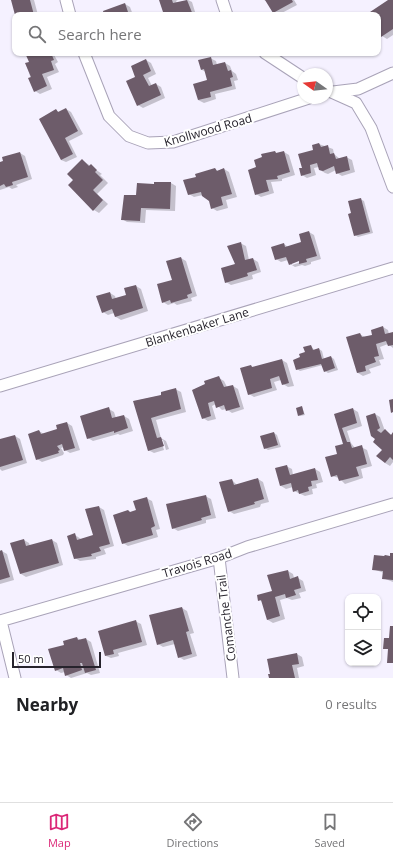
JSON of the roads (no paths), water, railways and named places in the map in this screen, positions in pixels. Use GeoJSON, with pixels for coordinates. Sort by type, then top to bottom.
{"type":"FeatureCollection","features":[{"type":"Feature","properties":{"kind":"street"},"geometry":{"type":"LineString","coordinates":[[66,0],[69,12]]}},
{"type":"Feature","properties":{"kind":"street"},"geometry":{"type":"LineString","coordinates":[[222,0],[226,12]]}},
{"type":"Feature","properties":{"kind":"street","name":"Knollwood Road"},"geometry":{"type":"LineString","coordinates":[[85,56],[109,116],[128,136],[148,143],[164,144],[186,138],[297,102]]}},
{"type":"Feature","properties":{"kind":"street"},"geometry":{"type":"LineString","coordinates":[[270,56],[297,74]]}},
{"type":"Feature","properties":{"kind":"street"},"geometry":{"type":"LineString","coordinates":[[333,92],[358,89],[393,73]]}},
{"type":"Feature","properties":{"kind":"street"},"geometry":{"type":"LineString","coordinates":[[333,94],[356,103],[371,128],[393,187]]}},
{"type":"Feature","properties":{"kind":"street","name":"Blankenbaker Lane"},"geometry":{"type":"LineString","coordinates":[[0,386],[393,268]]}},
{"type":"Feature","properties":{"kind":"street","name":"Travois Road"},"geometry":{"type":"LineString","coordinates":[[1,621],[219,558],[247,547],[393,504]]}},
{"type":"Feature","properties":{"kind":"street","name":"Comanche Trail"},"geometry":{"type":"LineString","coordinates":[[219,558],[233,678]]}},
{"type":"Feature","properties":{"kind":"street"},"geometry":{"type":"LineString","coordinates":[[1,621],[15,678]]}}]}
